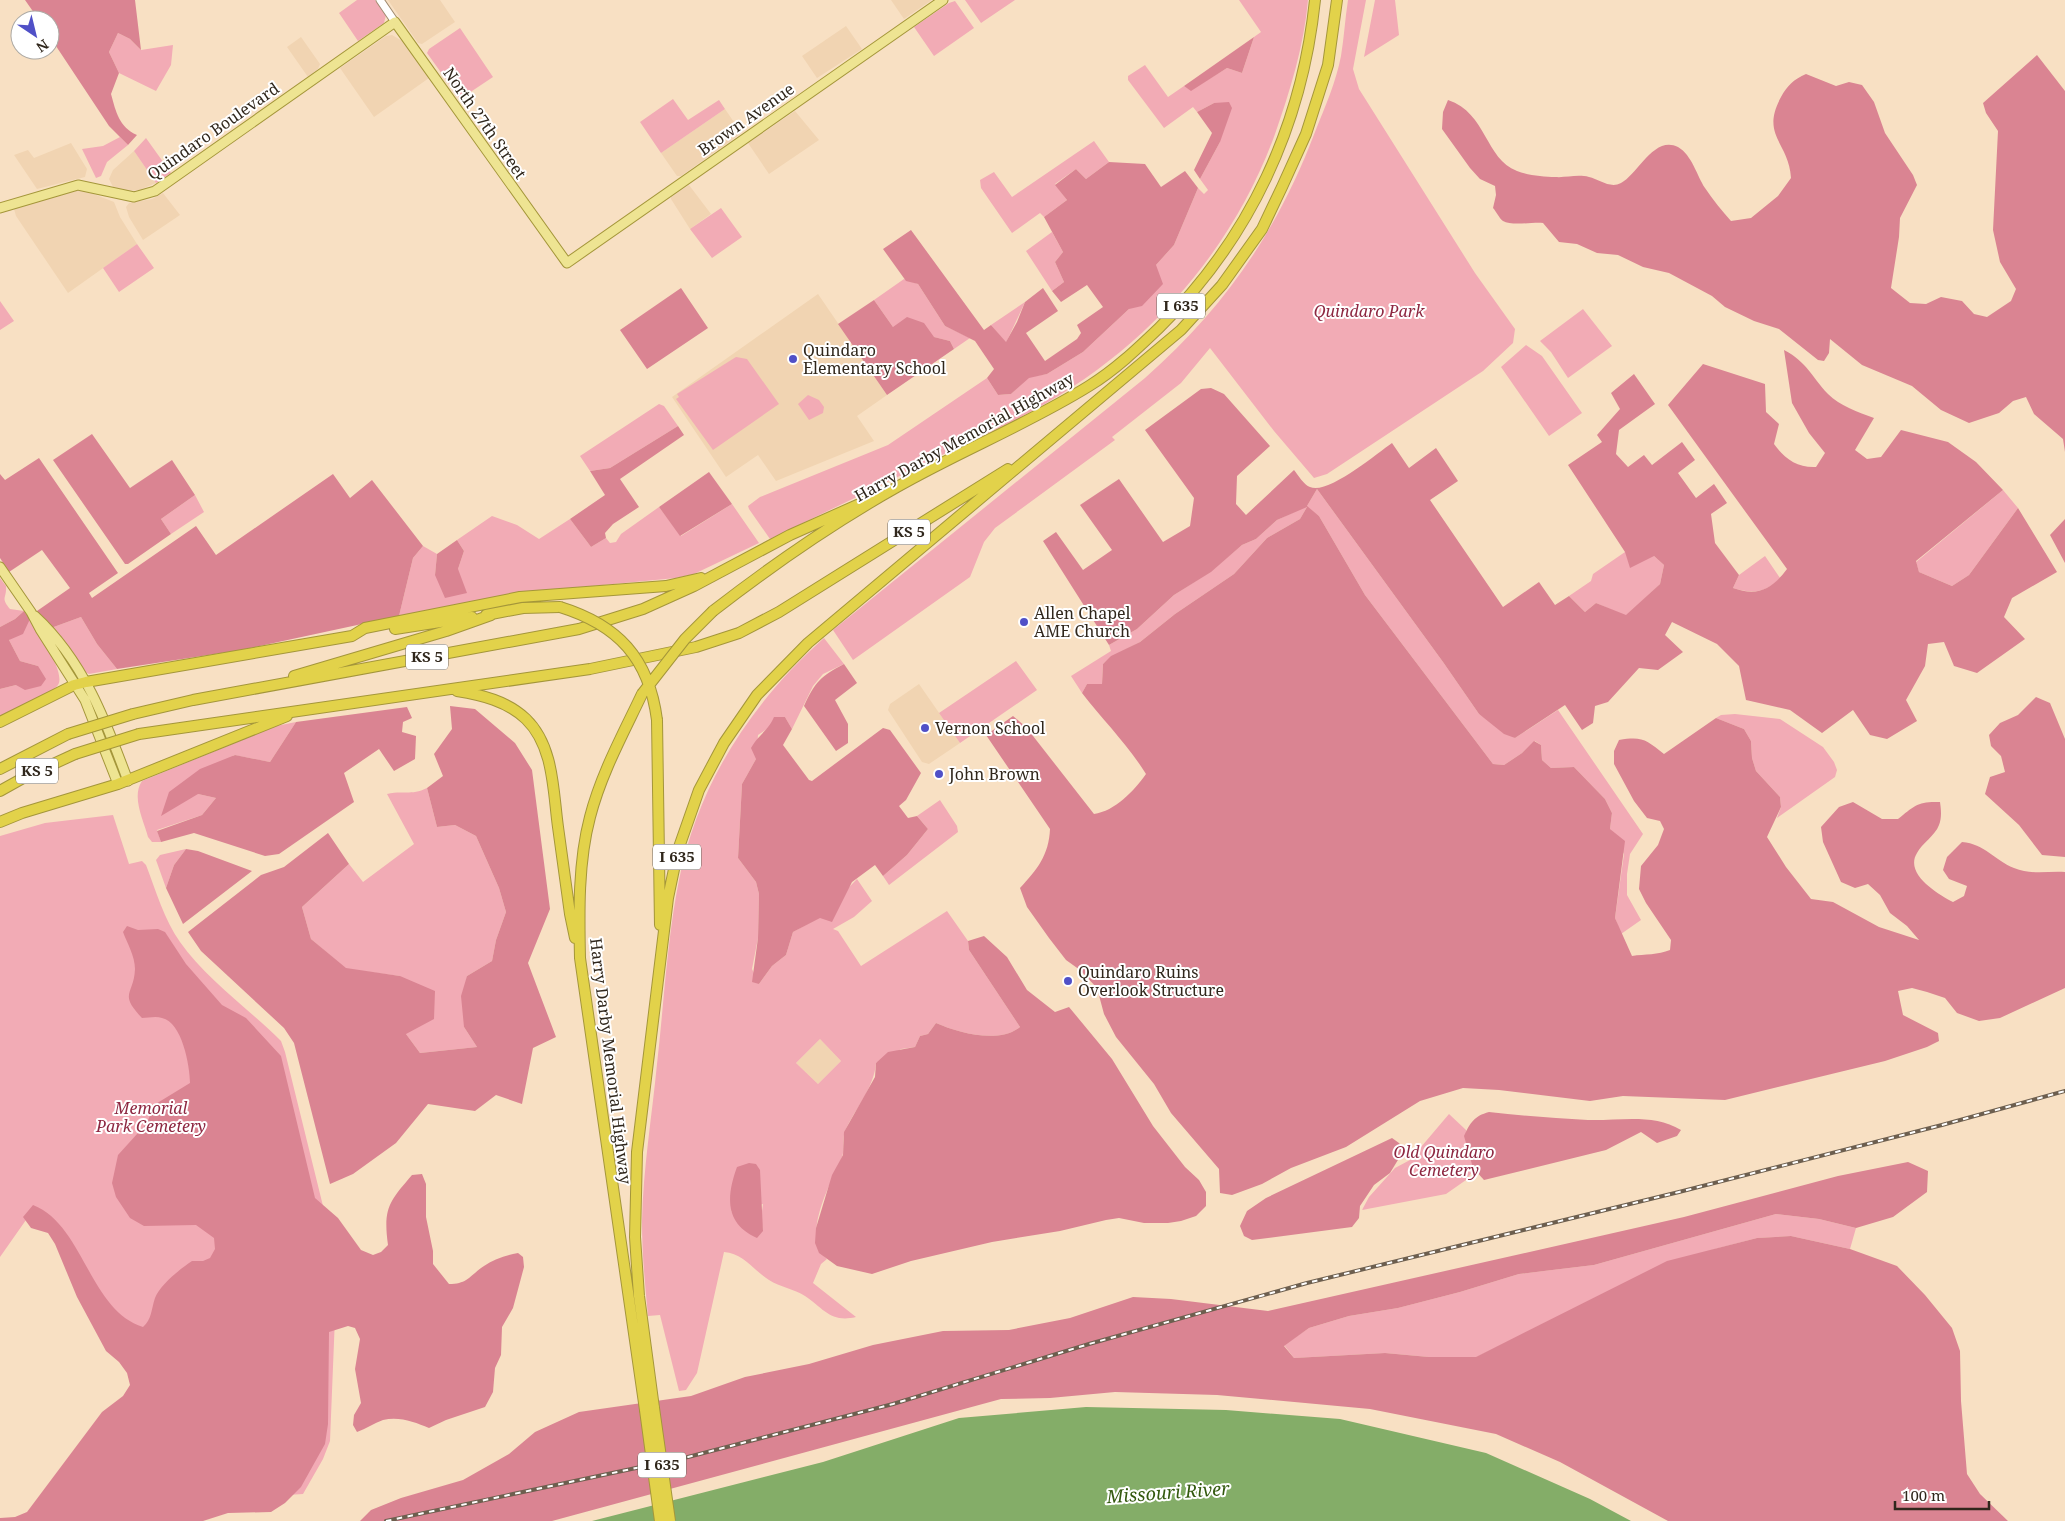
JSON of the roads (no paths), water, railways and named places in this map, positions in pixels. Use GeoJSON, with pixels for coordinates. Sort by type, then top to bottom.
{"type":"FeatureCollection","features":[{"type":"Feature","properties":{"kind":"highway","name":"Harry Darby Memorial Highway"},"geometry":{"type":"LineString","coordinates":[[670,1521],[649,1409],[580,958],[579,914],[590,818],[614,752],[642,694],[685,639],[713,611],[757,577],[897,487],[1045,412],[1092,384],[1135,352],[1188,299],[1236,234],[1272,168],[1296,104],[1310,45],[1315,0]]}},
{"type":"Feature","properties":{"kind":"highway","name":"Harry Darby Memorial Highway"},"geometry":{"type":"LineString","coordinates":[[660,1521],[635,1237],[637,1152],[668,898],[678,850],[699,790],[724,743],[757,695],[808,644],[1181,330],[1222,285],[1262,229],[1306,134],[1328,64],[1337,0]]}},
{"type":"Feature","properties":{"kind":"highway","name":"KS 5"},"geometry":{"type":"LineString","coordinates":[[0,791],[25,776],[75,754],[139,734],[590,669],[696,647],[739,632],[779,612],[1038,451]]}},
{"type":"Feature","properties":{"kind":"highway","name":"KS 5"},"geometry":{"type":"LineString","coordinates":[[0,769],[68,734],[133,714],[242,691],[579,629],[643,609],[714,575],[790,535],[897,487]]}},
{"type":"Feature","properties":{"kind":"highway"},"geometry":{"type":"LineString","coordinates":[[352,636],[365,628],[520,597],[666,586],[714,575]]}},
{"type":"Feature","properties":{"kind":"highway"},"geometry":{"type":"LineString","coordinates":[[0,722],[74,685],[86,682],[352,636],[491,615],[523,608],[560,607],[592,618],[625,643],[644,670],[654,695],[657,720],[661,959]]}},
{"type":"Feature","properties":{"kind":"highway"},"geometry":{"type":"LineString","coordinates":[[242,691],[446,631],[491,615]]}},
{"type":"Feature","properties":{"kind":"highway"},"geometry":{"type":"LineString","coordinates":[[448,689],[489,697],[510,707],[526,720],[541,740],[550,765],[570,914],[580,958]]}},
{"type":"Feature","properties":{"kind":"highway"},"geometry":{"type":"LineString","coordinates":[[0,822],[22,813],[123,783],[303,710]]}},
{"type":"Feature","properties":{"kind":"main road","name":"Brown Avenue"},"geometry":{"type":"LineString","coordinates":[[567,263],[943,0]]}},
{"type":"Feature","properties":{"kind":"main road","name":"Quindaro Boulevard"},"geometry":{"type":"LineString","coordinates":[[0,208],[78,185],[134,197],[155,191],[395,22]]}},
{"type":"Feature","properties":{"kind":"main road","name":"North 27th Street"},"geometry":{"type":"LineString","coordinates":[[395,22],[567,263]]}},
{"type":"Feature","properties":{"kind":"main road"},"geometry":{"type":"LineString","coordinates":[[0,567],[31,612],[40,630],[92,713],[123,783]]}},
{"type":"Feature","properties":{"kind":"main road"},"geometry":{"type":"LineString","coordinates":[[31,612],[47,626],[99,704],[123,783]]}},
{"type":"Feature","properties":{"kind":"street","name":"North 27th Street"},"geometry":{"type":"LineString","coordinates":[[380,0],[395,22]]}},
{"type":"Feature","properties":{"kind":"water","name":"Missouri River"},"geometry":{"type":"Polygon","coordinates":[[[1086,1407],[1226,1410],[1340,1419],[1486,1453],[1590,1499],[1631,1521],[592,1521],[823,1462],[959,1418],[1086,1407]]]}},
{"type":"Feature","properties":{"kind":"railway"},"geometry":{"type":"LineString","coordinates":[[386,1521],[688,1457],[893,1404],[1089,1344],[1307,1283],[1679,1192],[1942,1125],[2065,1091]]}},
{"type":"Feature","properties":{"kind":"place","name":"Quindaro Elementary School"},"geometry":{"type":"Point","coordinates":[793,359]}},
{"type":"Feature","properties":{"kind":"place","name":"Allen Chapel AME Church"},"geometry":{"type":"Point","coordinates":[1024,622]}},
{"type":"Feature","properties":{"kind":"place","name":"Vernon School"},"geometry":{"type":"Point","coordinates":[925,728]}},
{"type":"Feature","properties":{"kind":"place","name":"John Brown"},"geometry":{"type":"Point","coordinates":[939,774]}},
{"type":"Feature","properties":{"kind":"place","name":"Quindaro Ruins Overlook Structure"},"geometry":{"type":"Point","coordinates":[1068,981]}},
{"type":"Feature","properties":{"kind":"park label","name":"Quindaro Park"},"geometry":{"type":"Point","coordinates":[1369,311]}},
{"type":"Feature","properties":{"kind":"park label","name":"Memorial Park Cemetery"},"geometry":{"type":"Point","coordinates":[151,1117]}},
{"type":"Feature","properties":{"kind":"park label","name":"Old Quindaro Cemetery"},"geometry":{"type":"Point","coordinates":[1444,1161]}}]}
